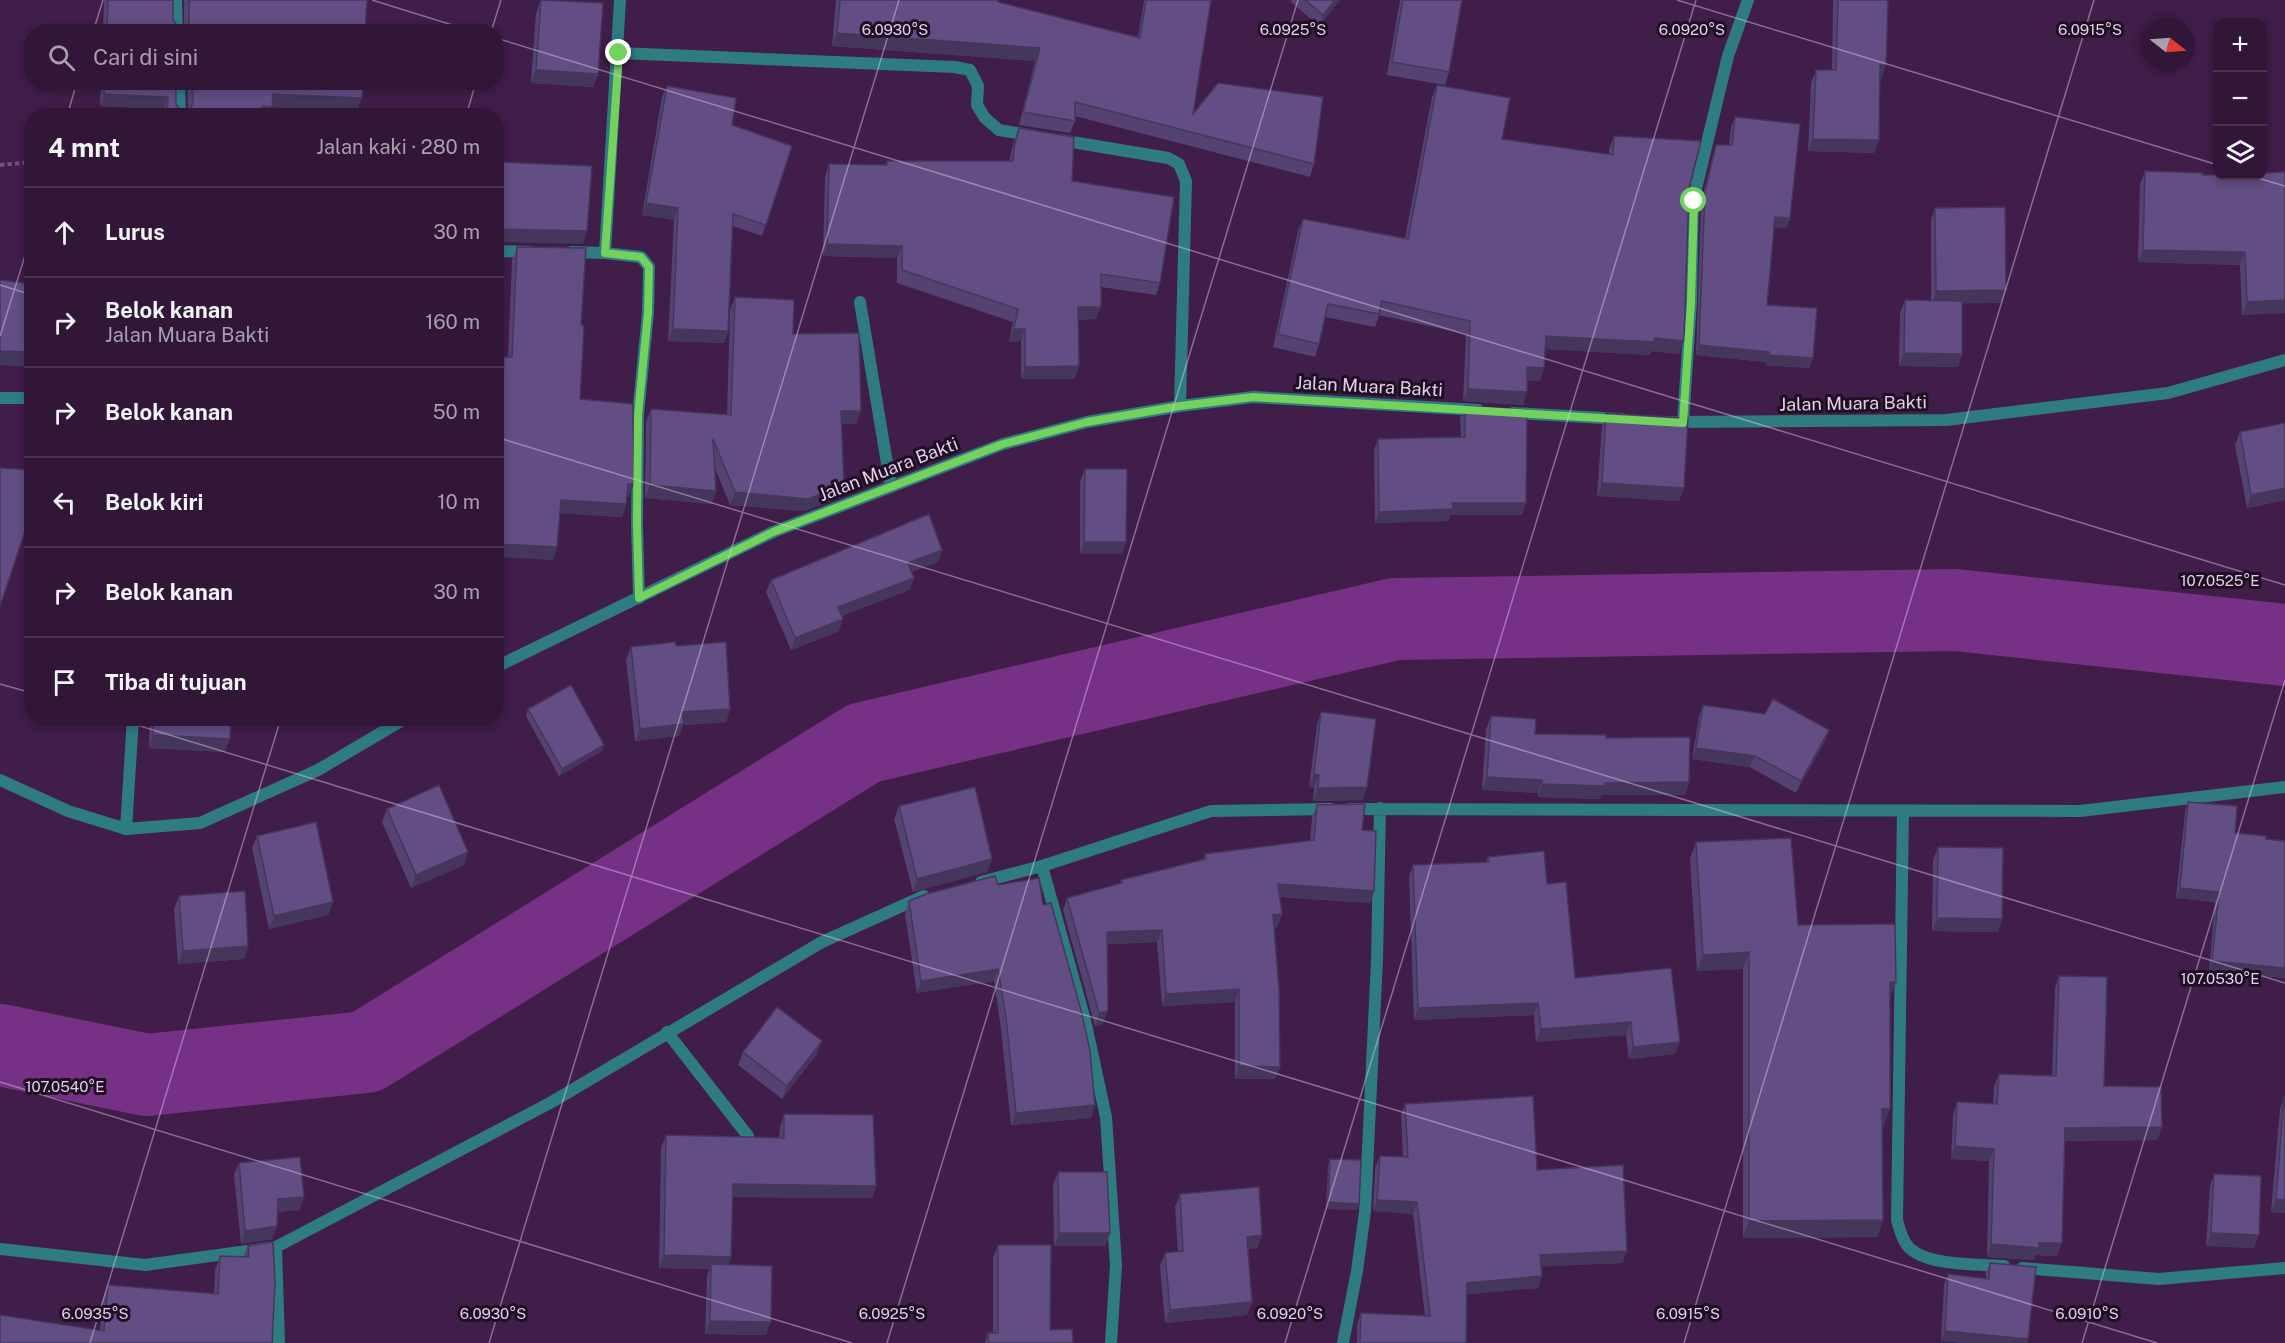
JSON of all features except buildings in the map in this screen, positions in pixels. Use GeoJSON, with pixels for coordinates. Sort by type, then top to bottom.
{"type":"FeatureCollection","features":[{"type":"Feature","properties":{"kind":"street"},"geometry":{"type":"LineString","coordinates":[[176,0],[177,24]]}},
{"type":"Feature","properties":{"kind":"street"},"geometry":{"type":"LineString","coordinates":[[605,253],[619,53],[620,0]]}},
{"type":"Feature","properties":{"kind":"street"},"geometry":{"type":"LineString","coordinates":[[1683,423],[1691,302],[1694,201],[1728,56],[1748,0]]}},
{"type":"Feature","properties":{"kind":"street"},"geometry":{"type":"LineString","coordinates":[[619,53],[956,67],[970,70],[978,86],[977,105],[985,118],[999,130],[1168,158],[1179,164],[1186,181],[1180,406]]}},
{"type":"Feature","properties":{"kind":"street"},"geometry":{"type":"LineString","coordinates":[[179,90],[180,108]]}},
{"type":"Feature","properties":{"kind":"street"},"geometry":{"type":"LineString","coordinates":[[504,251],[540,252]]}},
{"type":"Feature","properties":{"kind":"street"},"geometry":{"type":"LineString","coordinates":[[562,252],[641,257],[649,267],[648,313],[638,415],[639,598]]}},
{"type":"Feature","properties":{"kind":"street"},"geometry":{"type":"LineString","coordinates":[[860,302],[891,487]]}},
{"type":"Feature","properties":{"kind":"street","name":"Jalan Muara Bakti"},"geometry":{"type":"LineString","coordinates":[[1659,422],[1946,420],[2168,393],[2285,360]]}},
{"type":"Feature","properties":{"kind":"street","name":"Jalan Muara Bakti"},"geometry":{"type":"LineString","coordinates":[[504,663],[773,532],[1003,444],[1087,422],[1180,406],[1253,397],[1635,420]]}},
{"type":"Feature","properties":{"kind":"street"},"geometry":{"type":"LineString","coordinates":[[0,398],[24,398]]}},
{"type":"Feature","properties":{"kind":"street"},"geometry":{"type":"LineString","coordinates":[[126,829],[132,726]]}},
{"type":"Feature","properties":{"kind":"street"},"geometry":{"type":"LineString","coordinates":[[0,780],[68,811],[126,829],[200,823],[318,770],[389,726]]}},
{"type":"Feature","properties":{"kind":"street"},"geometry":{"type":"LineString","coordinates":[[964,886],[1042,867],[1211,811],[1380,808],[2080,811],[2285,787]]}},
{"type":"Feature","properties":{"kind":"street"},"geometry":{"type":"LineString","coordinates":[[1343,1343],[1365,1212],[1377,960],[1380,808]]}},
{"type":"Feature","properties":{"kind":"street"},"geometry":{"type":"LineString","coordinates":[[1903,811],[1897,1220],[1905,1244],[1919,1256],[1940,1261],[2159,1279],[2285,1268]]}},
{"type":"Feature","properties":{"kind":"street"},"geometry":{"type":"LineString","coordinates":[[1042,867],[1085,1020],[1106,1117],[1116,1265],[1111,1343]]}},
{"type":"Feature","properties":{"kind":"street"},"geometry":{"type":"LineString","coordinates":[[0,1250],[145,1264],[276,1246],[550,1103],[822,942],[919,898],[941,892]]}},
{"type":"Feature","properties":{"kind":"street"},"geometry":{"type":"LineString","coordinates":[[668,1032],[748,1136]]}},
{"type":"Feature","properties":{"kind":"street"},"geometry":{"type":"LineString","coordinates":[[276,1246],[279,1343]]}},
{"type":"Feature","properties":{"kind":"path"},"geometry":{"type":"LineString","coordinates":[[0,165],[24,163]]}},
{"type":"Feature","properties":{"kind":"waterway"},"geometry":{"type":"LineString","coordinates":[[0,1045],[147,1075],[366,1052],[864,743],[1395,619],[1955,610],[2285,645]]}},
{"type":"Feature","properties":{"kind":"route"},"geometry":{"type":"LineString","coordinates":[[619,53],[605,253],[641,257],[649,267],[648,313],[638,415],[639,598],[773,532],[1003,444],[1087,422],[1180,406],[1253,397],[1683,423],[1691,302],[1694,201]]}}]}
